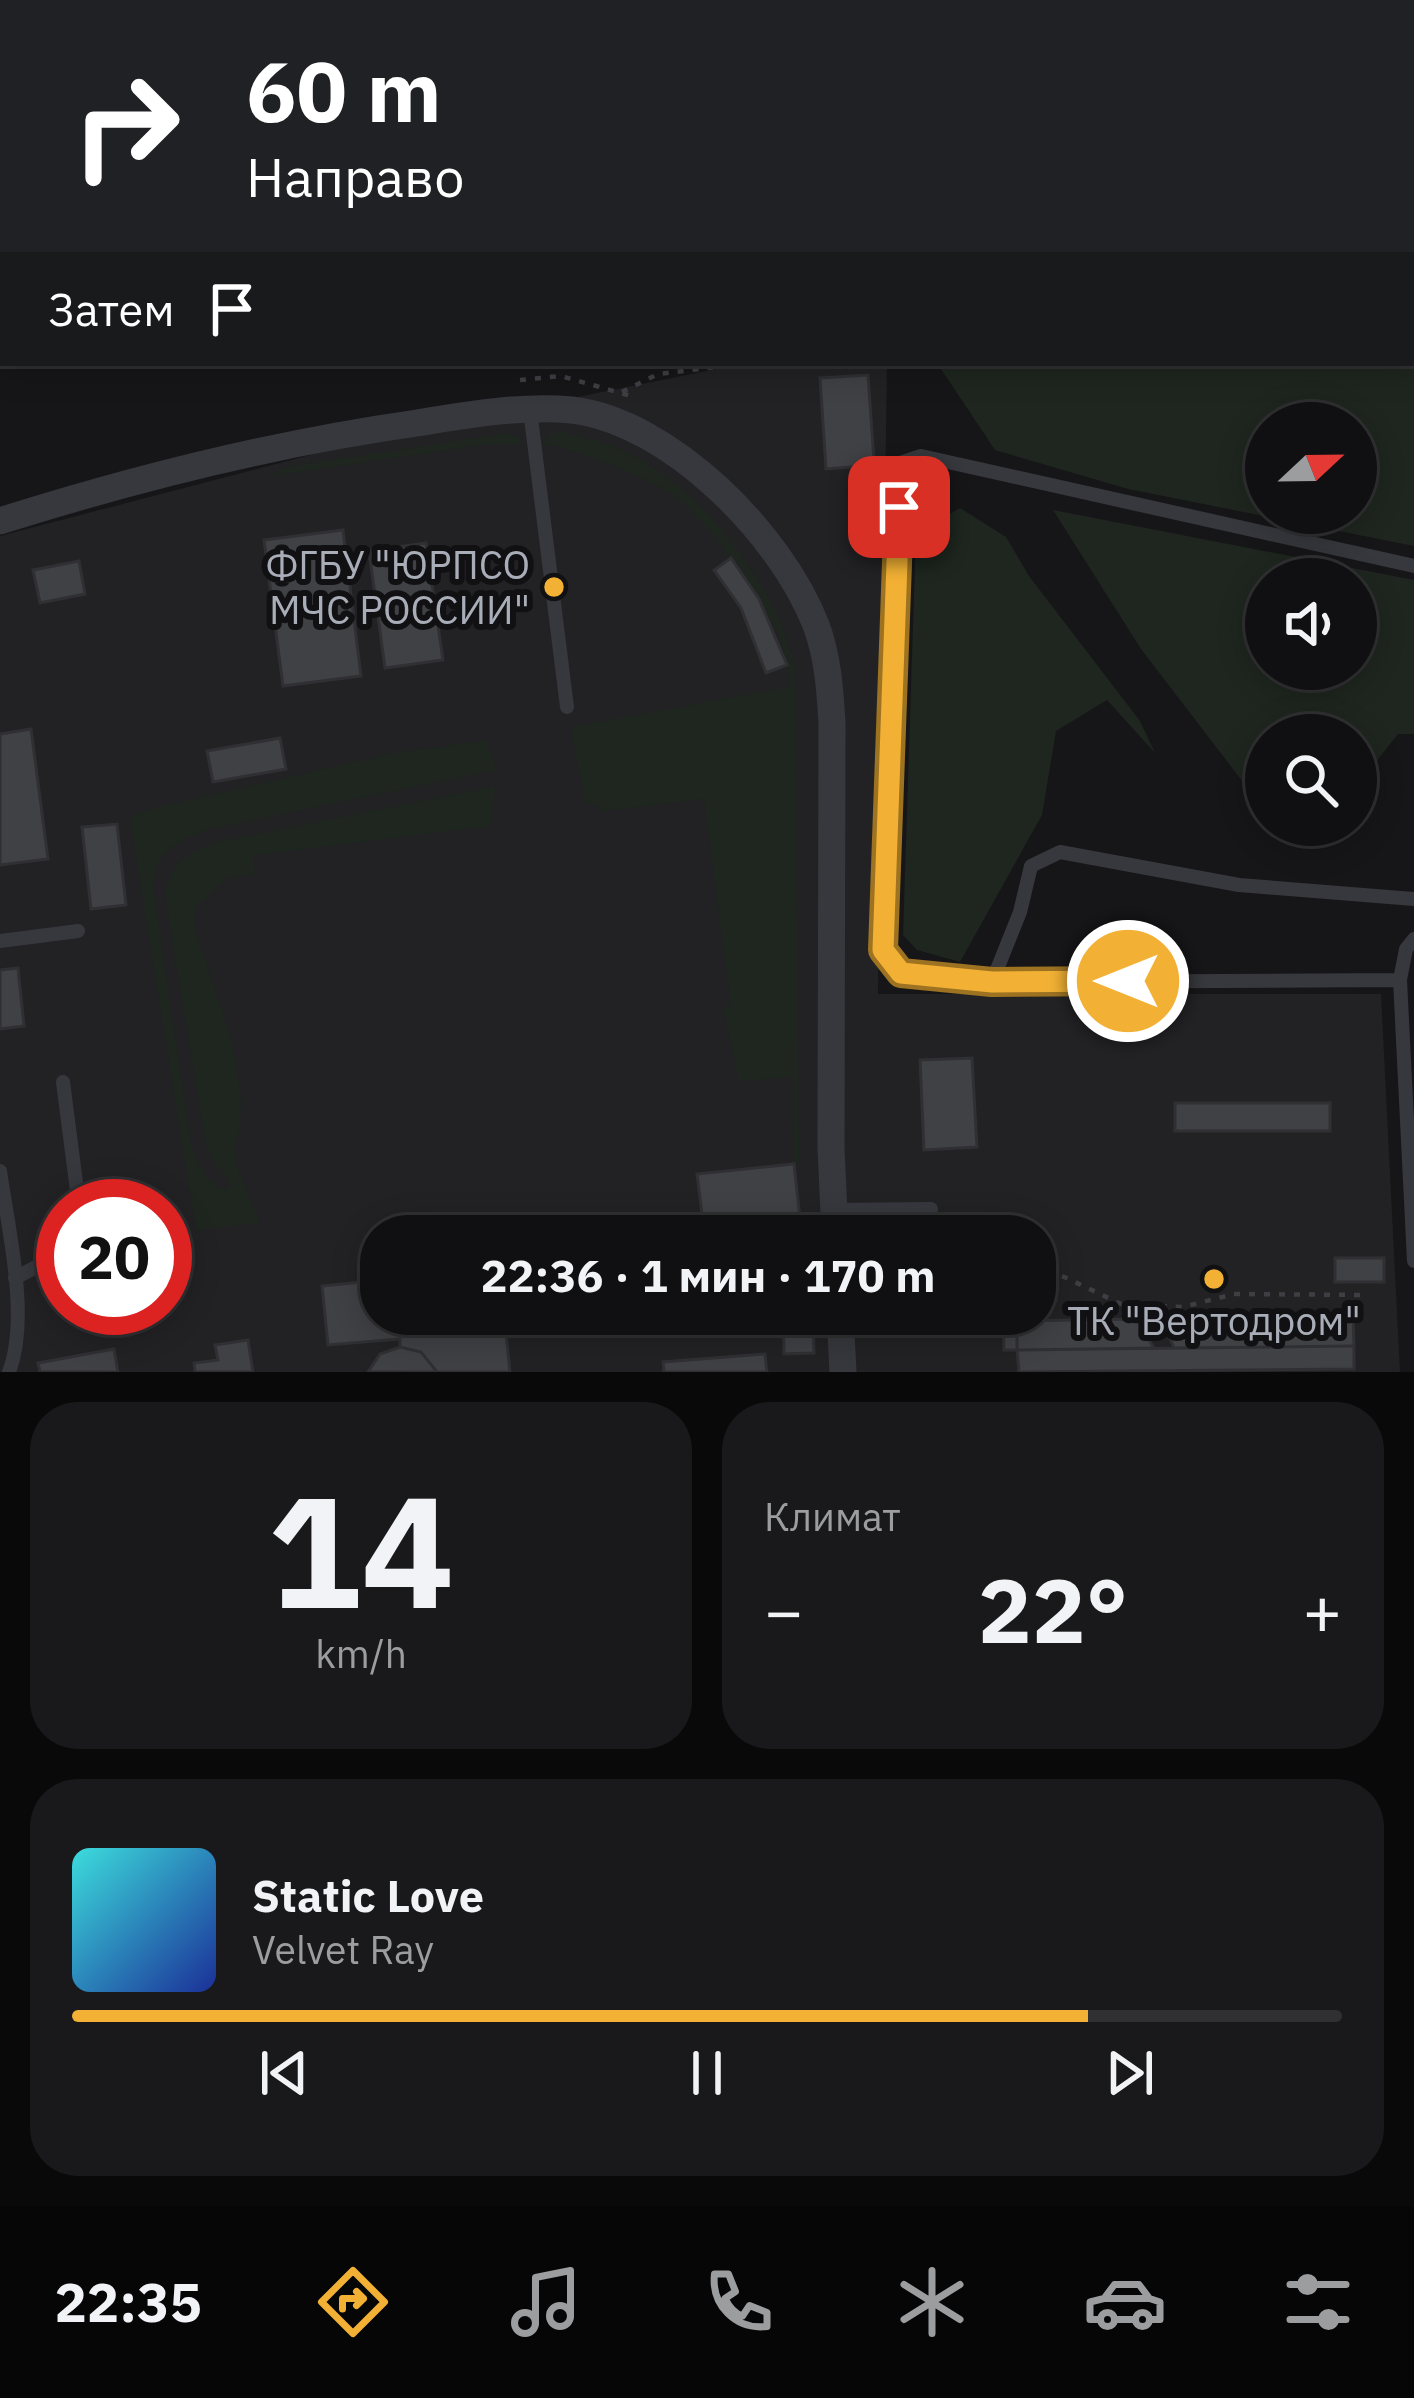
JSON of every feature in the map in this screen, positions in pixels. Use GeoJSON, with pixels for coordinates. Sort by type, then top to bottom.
{"type":"FeatureCollection","features":[{"type":"Feature","properties":{"kind":"street"},"geometry":{"type":"LineString","coordinates":[[0,520],[248,452],[366,430],[530,410],[586,413],[638,429],[675,454],[762,535],[798,586],[828,667],[835,1215]]}},
{"type":"Feature","properties":{"kind":"street"},"geometry":{"type":"LineString","coordinates":[[841,1335],[843,1372]]}},
{"type":"Feature","properties":{"kind":"lane"},"geometry":{"type":"LineString","coordinates":[[530,410],[567,707]]}},
{"type":"Feature","properties":{"kind":"lane"},"geometry":{"type":"LineString","coordinates":[[1400,980],[992,982],[901,973],[883,950],[900,463],[921,456],[1414,566]]}},
{"type":"Feature","properties":{"kind":"lane"},"geometry":{"type":"LineString","coordinates":[[992,982],[1021,912],[1031,866],[1060,853],[1239,885],[1414,899]]}},
{"type":"Feature","properties":{"kind":"lane"},"geometry":{"type":"LineString","coordinates":[[0,941],[78,931]]}},
{"type":"Feature","properties":{"kind":"lane"},"geometry":{"type":"LineString","coordinates":[[1414,939],[1406,950],[1400,980],[1414,1261]]}},
{"type":"Feature","properties":{"kind":"lane"},"geometry":{"type":"LineString","coordinates":[[63,1082],[76,1179]]}},
{"type":"Feature","properties":{"kind":"lane"},"geometry":{"type":"LineString","coordinates":[[0,1171],[15,1278],[16,1334],[9,1372]]}},
{"type":"Feature","properties":{"kind":"lane"},"geometry":{"type":"LineString","coordinates":[[890,1215],[931,1209]]}},
{"type":"Feature","properties":{"kind":"lane"},"geometry":{"type":"LineString","coordinates":[[15,1278],[36,1267]]}},
{"type":"Feature","properties":{"kind":"path"},"geometry":{"type":"LineString","coordinates":[[586,413],[658,374],[725,366]]}},
{"type":"Feature","properties":{"kind":"path"},"geometry":{"type":"LineString","coordinates":[[503,382],[561,376],[637,399]]}},
{"type":"Feature","properties":{"kind":"path"},"geometry":{"type":"LineString","coordinates":[[1056,1273],[1121,1304],[1183,1307],[1234,1294],[1369,1294]]}},
{"type":"Feature","properties":{"kind":"shaded area"},"geometry":{"type":"Polygon","coordinates":[[[731,366],[887,366],[878,994],[1381,994],[1400,1372],[0,1372],[0,536],[379,437],[731,366]]]}},
{"type":"Feature","properties":{"kind":"shaded area"},"geometry":{"type":"Polygon","coordinates":[[[939,366],[1414,366],[1414,546],[1354,534],[1377,534],[1377,402],[1245,402],[1245,512],[1128,489],[995,450],[939,366]]]}},
{"type":"Feature","properties":{"kind":"shaded area"},"geometry":{"type":"Polygon","coordinates":[[[560,431],[638,459],[702,508],[767,594],[795,663],[799,1164],[794,1164],[793,1077],[739,1081],[723,1008],[731,1006],[704,799],[605,811],[585,801],[571,727],[789,687],[787,664],[746,578],[703,524],[651,482],[559,446],[543,445],[550,434],[560,431]]]}},
{"type":"Feature","properties":{"kind":"shaded area"},"geometry":{"type":"Polygon","coordinates":[[[508,433],[520,438],[522,445],[483,445],[266,477],[292,466],[508,433]]]}},
{"type":"Feature","properties":{"kind":"shaded area"},"geometry":{"type":"Polygon","coordinates":[[[960,508],[1006,537],[1029,576],[1140,721],[1155,753],[1107,700],[1056,731],[1042,815],[960,962],[917,950],[903,935],[916,534],[960,508]]]}},
{"type":"Feature","properties":{"kind":"shaded area"},"geometry":{"type":"Polygon","coordinates":[[[1053,510],[1301,558],[1245,558],[1245,690],[1377,690],[1377,573],[1414,580],[1414,734],[1398,734],[1377,760],[1377,714],[1245,714],[1245,785],[1141,649],[1053,510]]]}},
{"type":"Feature","properties":{"kind":"shaded area"},"geometry":{"type":"Polygon","coordinates":[[[482,741],[488,743],[496,770],[206,830],[177,844],[159,864],[153,886],[191,1146],[209,1178],[227,1190],[230,1182],[211,1157],[205,1139],[165,895],[175,868],[186,856],[213,843],[495,786],[491,826],[253,856],[255,874],[226,878],[195,909],[194,926],[232,1041],[241,1100],[234,1145],[237,1166],[260,1223],[196,1230],[192,1179],[188,1179],[130,819],[149,809],[393,753],[482,741]]]}},
{"type":"Feature","properties":{"kind":"building"},"geometry":{"type":"Polygon","coordinates":[[[868,375],[874,461],[866,466],[826,469],[820,378],[868,375]]]}},
{"type":"Feature","properties":{"kind":"building"},"geometry":{"type":"Polygon","coordinates":[[[343,530],[361,676],[283,686],[264,540],[343,530]]]}},
{"type":"Feature","properties":{"kind":"building"},"geometry":{"type":"Polygon","coordinates":[[[426,543],[443,660],[385,668],[369,551],[426,543]]]}},
{"type":"Feature","properties":{"kind":"building"},"geometry":{"type":"Polygon","coordinates":[[[731,558],[759,599],[787,665],[766,673],[741,608],[714,570],[731,558]]]}},
{"type":"Feature","properties":{"kind":"building"},"geometry":{"type":"Polygon","coordinates":[[[79,561],[85,594],[40,603],[33,570],[79,561]]]}},
{"type":"Feature","properties":{"kind":"building"},"geometry":{"type":"Polygon","coordinates":[[[31,729],[48,859],[0,865],[0,734],[31,729]]]}},
{"type":"Feature","properties":{"kind":"building"},"geometry":{"type":"Polygon","coordinates":[[[280,738],[286,769],[213,782],[207,751],[280,738]]]}},
{"type":"Feature","properties":{"kind":"building"},"geometry":{"type":"Polygon","coordinates":[[[117,824],[126,905],[91,909],[82,827],[117,824]]]}},
{"type":"Feature","properties":{"kind":"building"},"geometry":{"type":"Polygon","coordinates":[[[18,968],[24,1026],[0,1029],[0,970],[18,968]]]}},
{"type":"Feature","properties":{"kind":"building"},"geometry":{"type":"Polygon","coordinates":[[[972,1058],[977,1147],[924,1150],[920,1060],[972,1058]]]}},
{"type":"Feature","properties":{"kind":"building"},"geometry":{"type":"Polygon","coordinates":[[[1175,1103],[1330,1103],[1330,1131],[1175,1131],[1175,1103]]]}},
{"type":"Feature","properties":{"kind":"building"},"geometry":{"type":"Polygon","coordinates":[[[794,1164],[800,1215],[702,1215],[697,1174],[794,1164]]]}},
{"type":"Feature","properties":{"kind":"building"},"geometry":{"type":"Polygon","coordinates":[[[1335,1258],[1384,1258],[1384,1282],[1335,1282],[1335,1258]]]}},
{"type":"Feature","properties":{"kind":"building"},"geometry":{"type":"Polygon","coordinates":[[[360,1282],[360,1335],[506,1335],[510,1372],[437,1372],[421,1352],[400,1347],[400,1339],[328,1345],[322,1286],[360,1282]]]}},
{"type":"Feature","properties":{"kind":"building"},"geometry":{"type":"Polygon","coordinates":[[[1353,1316],[1354,1346],[1174,1348],[1162,1319],[1353,1316]]]}},
{"type":"Feature","properties":{"kind":"building"},"geometry":{"type":"Polygon","coordinates":[[[1137,1319],[1154,1348],[1017,1350],[1017,1335],[1056,1335],[1056,1320],[1137,1319]]]}},
{"type":"Feature","properties":{"kind":"building"},"geometry":{"type":"Polygon","coordinates":[[[784,1335],[814,1335],[814,1353],[784,1354],[784,1335]]]}},
{"type":"Feature","properties":{"kind":"building"},"geometry":{"type":"Polygon","coordinates":[[[1004,1335],[1017,1335],[1017,1350],[1004,1350],[1004,1335]]]}},
{"type":"Feature","properties":{"kind":"building"},"geometry":{"type":"Polygon","coordinates":[[[248,1340],[253,1372],[195,1372],[194,1363],[218,1360],[215,1345],[248,1340]]]}},
{"type":"Feature","properties":{"kind":"building"},"geometry":{"type":"Polygon","coordinates":[[[1354,1346],[1354,1369],[1019,1372],[1017,1350],[1354,1346]]]}},
{"type":"Feature","properties":{"kind":"building"},"geometry":{"type":"Polygon","coordinates":[[[400,1347],[421,1352],[437,1372],[368,1372],[380,1354],[400,1347]]]}},
{"type":"Feature","properties":{"kind":"building"},"geometry":{"type":"Polygon","coordinates":[[[114,1349],[118,1372],[40,1372],[38,1363],[114,1349]]]}},
{"type":"Feature","properties":{"kind":"building"},"geometry":{"type":"Polygon","coordinates":[[[765,1354],[767,1372],[664,1372],[663,1362],[765,1354]]]}},
{"type":"Feature","properties":{"kind":"place","name":"ФГБУ \"ЮРПСО МЧС РОССИИ\""},"geometry":{"type":"Point","coordinates":[554,587]}},
{"type":"Feature","properties":{"kind":"place","name":"ТК \"Вертодром\""},"geometry":{"type":"Point","coordinates":[1214,1279]}},
{"type":"Feature","properties":{"kind":"route"},"geometry":{"type":"LineString","coordinates":[[899,507],[883,950],[901,973],[992,982],[1128,981]]}}]}
